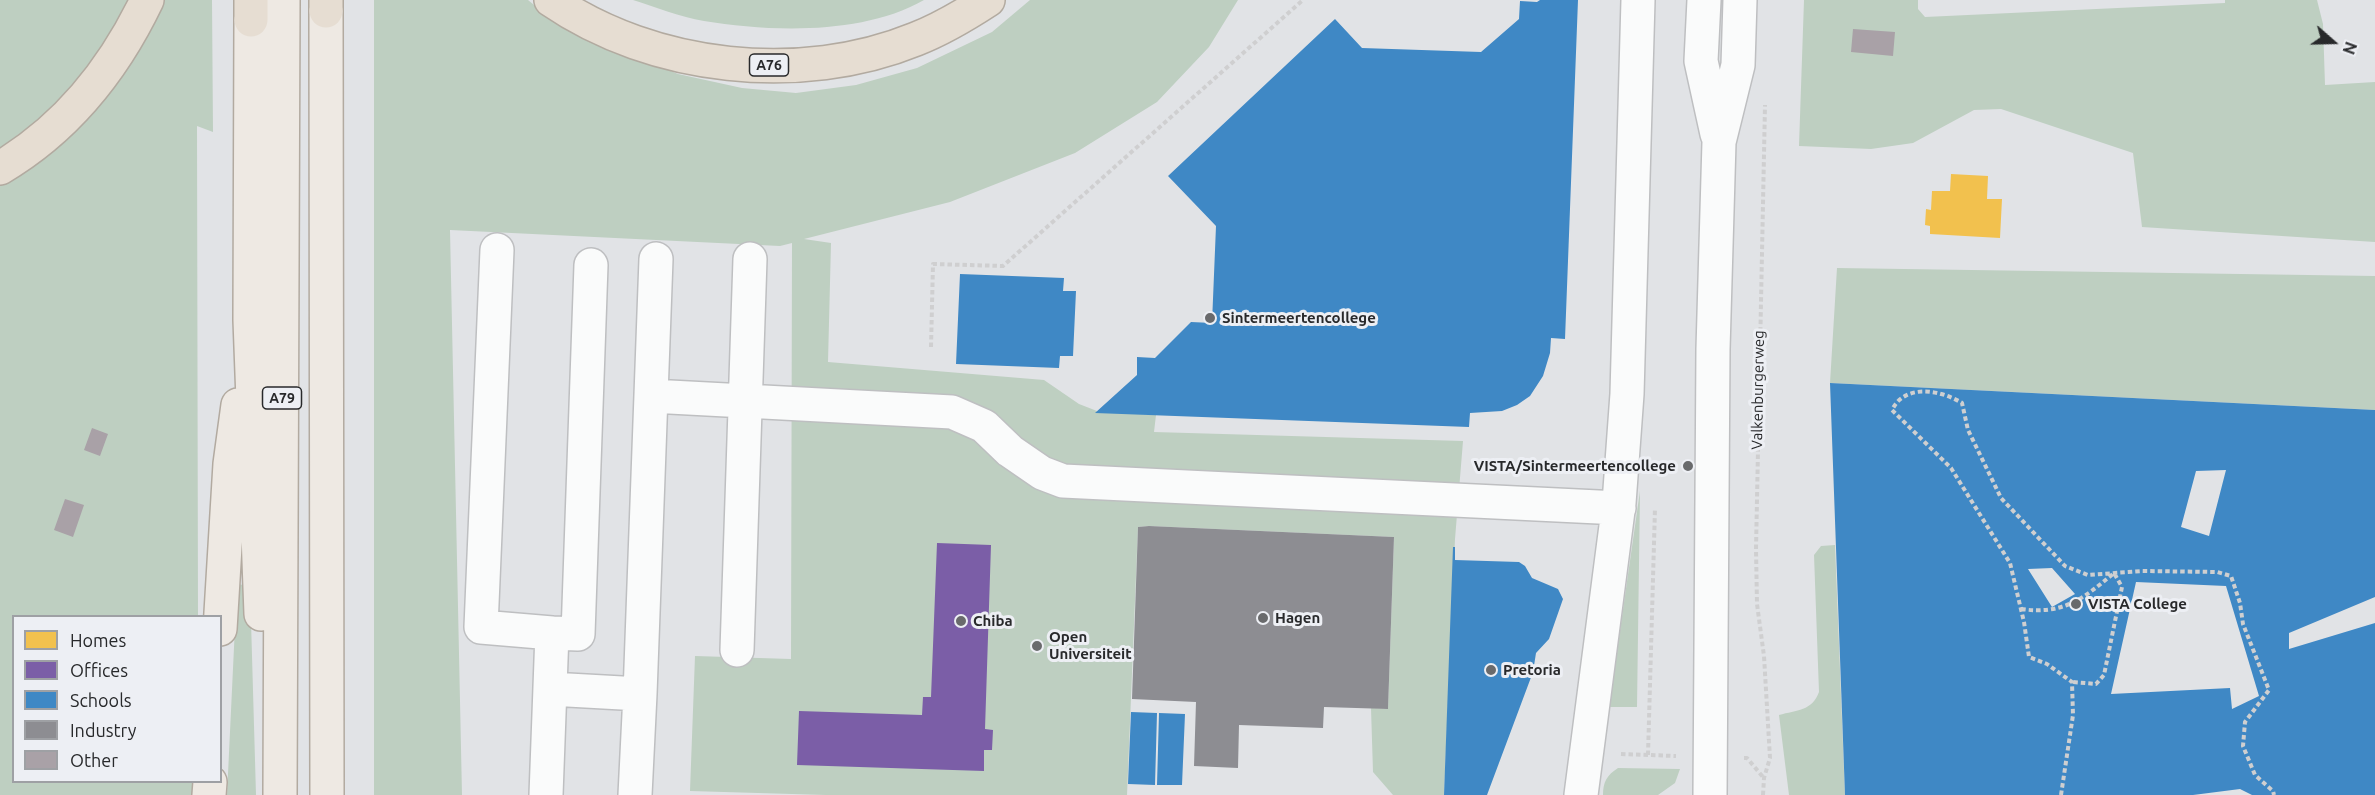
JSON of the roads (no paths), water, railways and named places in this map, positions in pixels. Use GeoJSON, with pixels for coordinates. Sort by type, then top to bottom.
{"type":"FeatureCollection","features":[{"type":"Feature","properties":{"kind":"highway"},"geometry":{"type":"LineString","coordinates":[[0,168],[41,140],[70,113],[117,55],[147,0]]}},
{"type":"Feature","properties":{"kind":"highway","name":"A76"},"geometry":{"type":"LineString","coordinates":[[550,0],[597,26],[667,53],[703,61],[777,65],[815,63],[877,52],[915,40],[950,24],[988,0]]}},
{"type":"Feature","properties":{"kind":"main road","name":"A79"},"geometry":{"type":"LineString","coordinates":[[279,795],[283,0]]}},
{"type":"Feature","properties":{"kind":"main road"},"geometry":{"type":"LineString","coordinates":[[326,6],[327,795]]}},
{"type":"Feature","properties":{"kind":"main road","name":"A79"},"geometry":{"type":"LineString","coordinates":[[251,10],[250,320],[263,679],[279,795]]}},
{"type":"Feature","properties":{"kind":"main road","name":"A79"},"geometry":{"type":"LineString","coordinates":[[221,615],[230,464],[250,320]]}},
{"type":"Feature","properties":{"kind":"street"},"geometry":{"type":"LineString","coordinates":[[1581,795],[1619,507],[1627,394],[1638,0]]}},
{"type":"Feature","properties":{"kind":"street"},"geometry":{"type":"LineString","coordinates":[[1704,0],[1701,61],[1719,142]]}},
{"type":"Feature","properties":{"kind":"street"},"geometry":{"type":"LineString","coordinates":[[1710,795],[1713,349],[1719,142],[1738,65],[1740,0]]}},
{"type":"Feature","properties":{"kind":"street"},"geometry":{"type":"LineString","coordinates":[[497,250],[481,627],[578,634],[591,265]]}},
{"type":"Feature","properties":{"kind":"street"},"geometry":{"type":"LineString","coordinates":[[635,795],[657,259]]}},
{"type":"Feature","properties":{"kind":"street"},"geometry":{"type":"LineString","coordinates":[[738,650],[750,260]]}},
{"type":"Feature","properties":{"kind":"street"},"geometry":{"type":"LineString","coordinates":[[651,396],[952,412],[984,426],[1010,451],[1042,473],[1063,481],[1619,507]]}},
{"type":"Feature","properties":{"kind":"street"},"geometry":{"type":"LineString","coordinates":[[546,795],[552,633]]}},
{"type":"Feature","properties":{"kind":"street"},"geometry":{"type":"LineString","coordinates":[[550,689],[640,694]]}},
{"type":"Feature","properties":{"kind":"place","name":"Sintermeertencollege"},"geometry":{"type":"Point","coordinates":[1210,318]}},
{"type":"Feature","properties":{"kind":"place","name":"VISTA/Sintermeertencollege"},"geometry":{"type":"Point","coordinates":[1688,466]}},
{"type":"Feature","properties":{"kind":"place","name":"VISTA College"},"geometry":{"type":"Point","coordinates":[2076,604]}},
{"type":"Feature","properties":{"kind":"place","name":"Hagen"},"geometry":{"type":"Point","coordinates":[1263,618]}},
{"type":"Feature","properties":{"kind":"place","name":"Chiba"},"geometry":{"type":"Point","coordinates":[961,621]}},
{"type":"Feature","properties":{"kind":"place","name":"Open Universiteit"},"geometry":{"type":"Point","coordinates":[1037,646]}},
{"type":"Feature","properties":{"kind":"place","name":"Pretoria"},"geometry":{"type":"Point","coordinates":[1491,670]}}]}
